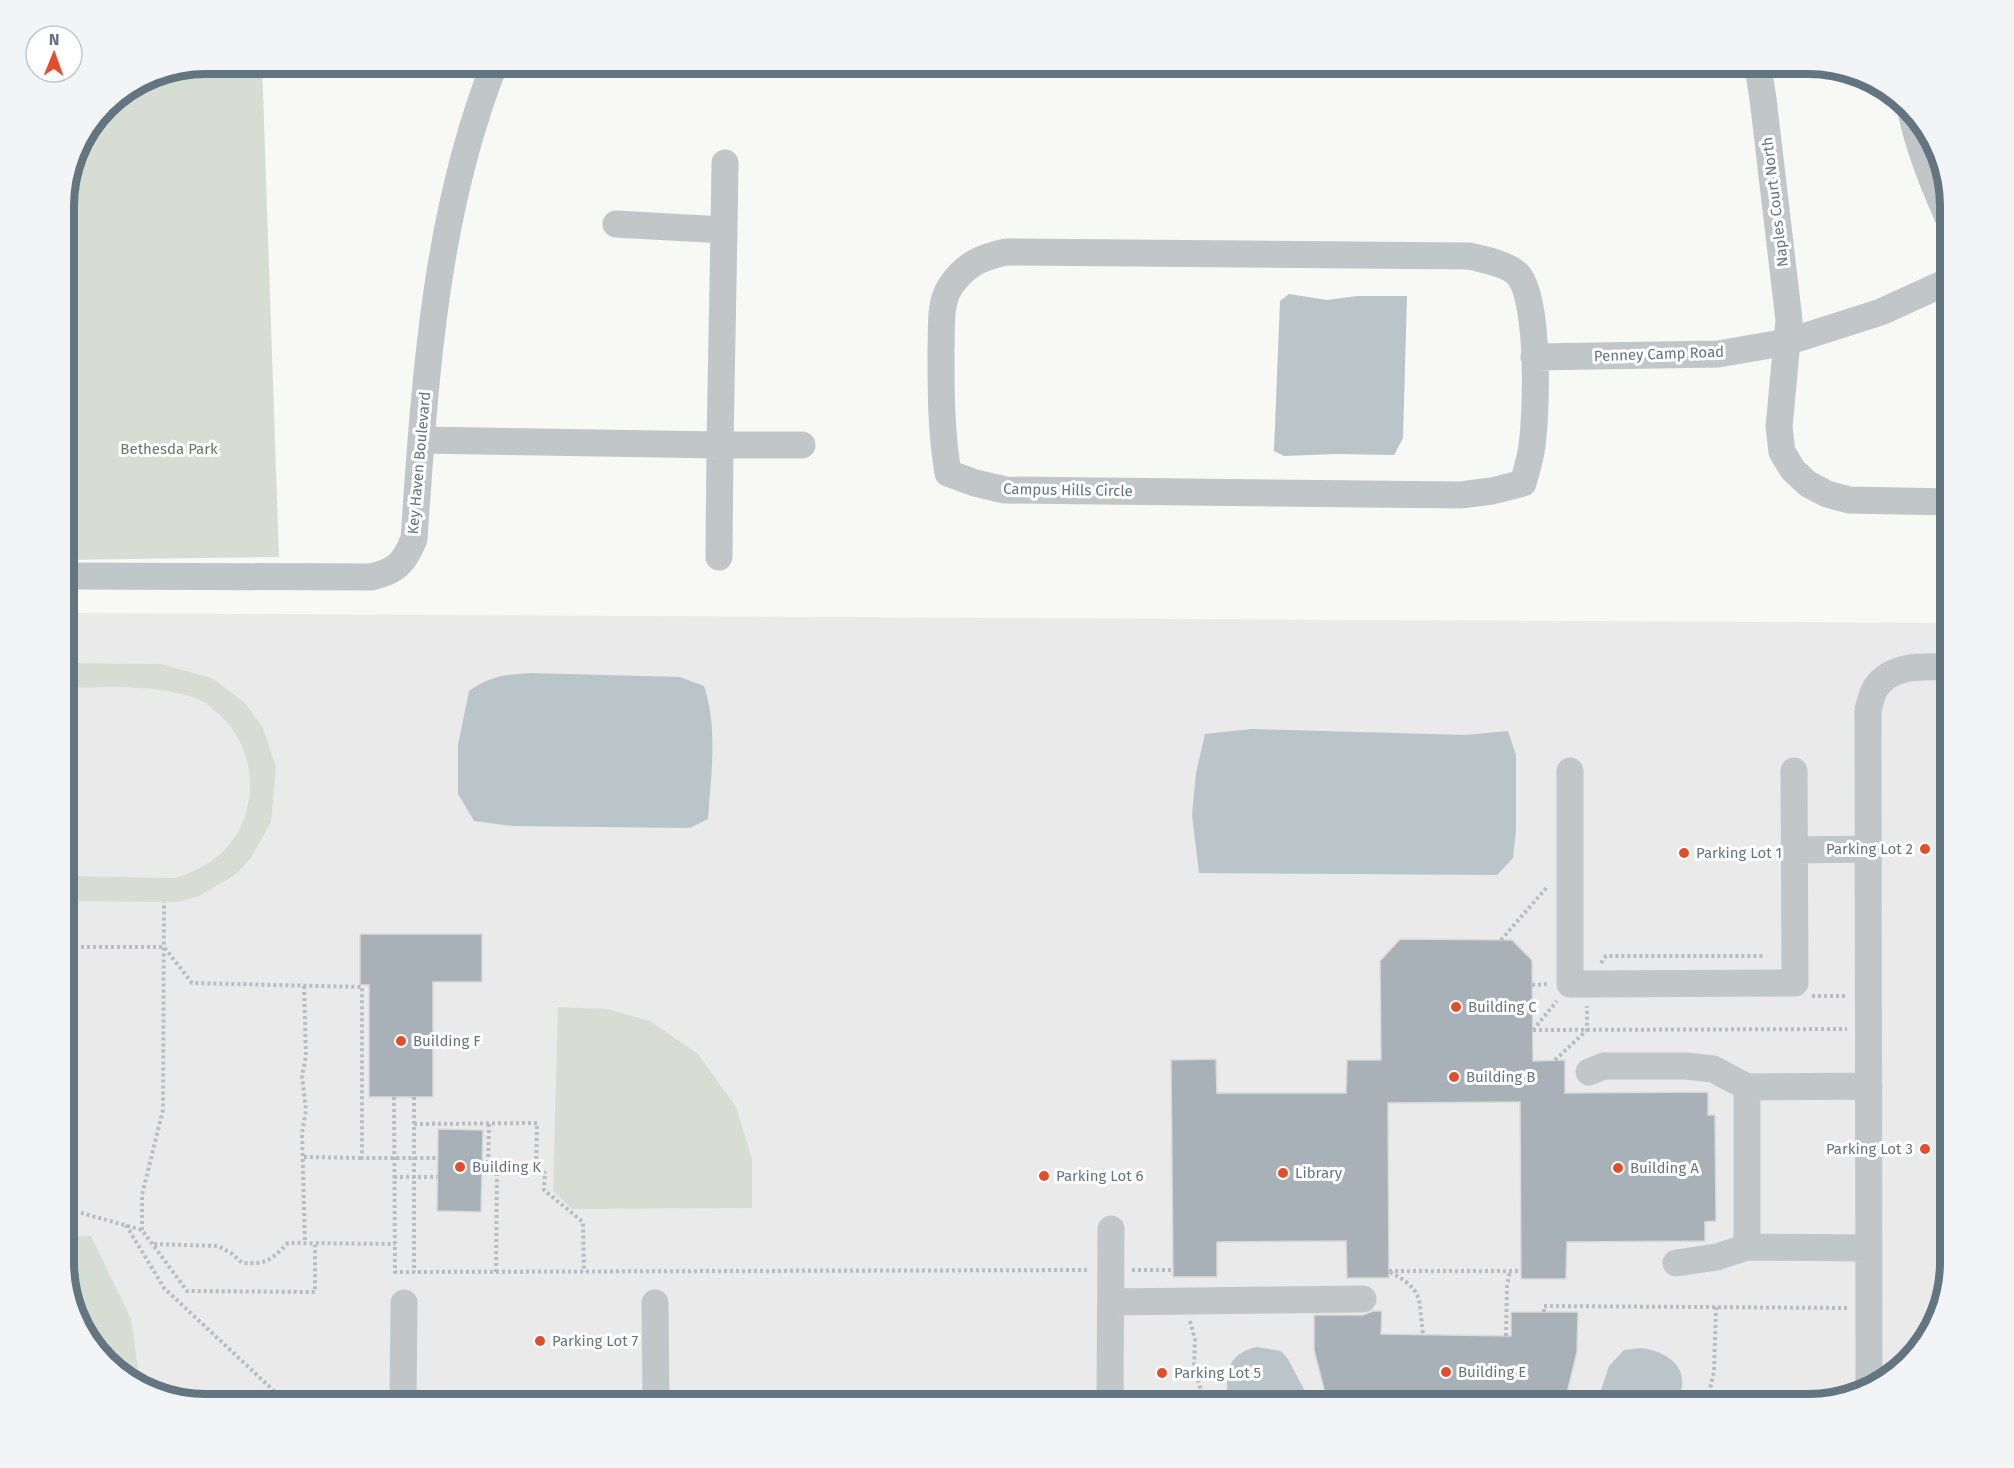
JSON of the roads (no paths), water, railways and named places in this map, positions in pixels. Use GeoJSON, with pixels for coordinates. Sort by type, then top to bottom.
{"type":"FeatureCollection","features":[{"type":"Feature","properties":{"kind":"street","name":"Key Haven Boulevard"},"geometry":{"type":"LineString","coordinates":[[74,576],[371,577],[387,573],[399,566],[408,554],[414,539],[431,330],[447,235],[463,164],[491,74]]}},
{"type":"Feature","properties":{"kind":"street","name":"Naples Court North"},"geometry":{"type":"LineString","coordinates":[[1759,74],[1789,320],[1779,427],[1782,452],[1793,470],[1808,484],[1827,495],[1849,500],[1940,502]]}},
{"type":"Feature","properties":{"kind":"street"},"geometry":{"type":"LineString","coordinates":[[1914,127],[1940,197]]}},
{"type":"Feature","properties":{"kind":"street"},"geometry":{"type":"LineString","coordinates":[[719,557],[725,163]]}},
{"type":"Feature","properties":{"kind":"street"},"geometry":{"type":"LineString","coordinates":[[616,224],[724,230]]}},
{"type":"Feature","properties":{"kind":"street","name":"Campus Hills Circle"},"geometry":{"type":"LineString","coordinates":[[1006,252],[1469,256],[1494,262],[1519,275],[1530,301],[1534,326],[1534,357],[1534,426],[1531,454],[1523,483],[1492,491],[1460,495],[1005,490],[975,483],[948,473],[940,411],[942,315],[949,289],[963,270],[984,257],[1006,252]]}},
{"type":"Feature","properties":{"kind":"street","name":"Penney Camp Road"},"geometry":{"type":"LineString","coordinates":[[1534,357],[1718,354],[1787,342],[1881,312],[1940,285]]}},
{"type":"Feature","properties":{"kind":"street"},"geometry":{"type":"LineString","coordinates":[[421,440],[802,445]]}},
{"type":"Feature","properties":{"kind":"street"},"geometry":{"type":"LineString","coordinates":[[1869,1380],[1868,710],[1875,688],[1891,673],[1911,667],[1940,667]]}},
{"type":"Feature","properties":{"kind":"street"},"geometry":{"type":"LineString","coordinates":[[1570,771],[1570,984],[1794,983],[1794,771]]}},
{"type":"Feature","properties":{"kind":"street"},"geometry":{"type":"LineString","coordinates":[[1794,850],[1869,849]]}},
{"type":"Feature","properties":{"kind":"street"},"geometry":{"type":"LineString","coordinates":[[1589,1072],[1604,1066],[1686,1066],[1713,1069],[1747,1087],[1869,1086]]}},
{"type":"Feature","properties":{"kind":"street"},"geometry":{"type":"LineString","coordinates":[[1747,1087],[1747,1247]]}},
{"type":"Feature","properties":{"kind":"street"},"geometry":{"type":"LineString","coordinates":[[1110,1394],[1111,1229]]}},
{"type":"Feature","properties":{"kind":"street"},"geometry":{"type":"LineString","coordinates":[[1676,1263],[1717,1257],[1747,1247],[1869,1248]]}},
{"type":"Feature","properties":{"kind":"street"},"geometry":{"type":"LineString","coordinates":[[1111,1302],[1363,1299]]}},
{"type":"Feature","properties":{"kind":"street"},"geometry":{"type":"LineString","coordinates":[[403,1394],[404,1303]]}},
{"type":"Feature","properties":{"kind":"street"},"geometry":{"type":"LineString","coordinates":[[655,1303],[656,1394]]}},
{"type":"Feature","properties":{"kind":"place","name":"Parking Lot 2"},"geometry":{"type":"Point","coordinates":[1925,849]}},
{"type":"Feature","properties":{"kind":"place","name":"Parking Lot 1"},"geometry":{"type":"Point","coordinates":[1684,853]}},
{"type":"Feature","properties":{"kind":"place","name":"Building C"},"geometry":{"type":"Point","coordinates":[1456,1007]}},
{"type":"Feature","properties":{"kind":"place","name":"Building F"},"geometry":{"type":"Point","coordinates":[401,1041]}},
{"type":"Feature","properties":{"kind":"place","name":"Building B"},"geometry":{"type":"Point","coordinates":[1454,1077]}},
{"type":"Feature","properties":{"kind":"place","name":"Parking Lot 3"},"geometry":{"type":"Point","coordinates":[1925,1149]}},
{"type":"Feature","properties":{"kind":"place","name":"Building K"},"geometry":{"type":"Point","coordinates":[460,1167]}},
{"type":"Feature","properties":{"kind":"place","name":"Building A"},"geometry":{"type":"Point","coordinates":[1618,1168]}},
{"type":"Feature","properties":{"kind":"place","name":"Library"},"geometry":{"type":"Point","coordinates":[1283,1173]}},
{"type":"Feature","properties":{"kind":"place","name":"Parking Lot 6"},"geometry":{"type":"Point","coordinates":[1044,1176]}},
{"type":"Feature","properties":{"kind":"place","name":"Parking Lot 7"},"geometry":{"type":"Point","coordinates":[540,1341]}},
{"type":"Feature","properties":{"kind":"place","name":"Building E"},"geometry":{"type":"Point","coordinates":[1446,1372]}},
{"type":"Feature","properties":{"kind":"place","name":"Parking Lot 5"},"geometry":{"type":"Point","coordinates":[1162,1373]}},
{"type":"Feature","properties":{"kind":"park label","name":"Bethesda Park"},"geometry":{"type":"Point","coordinates":[169,449]}}]}
